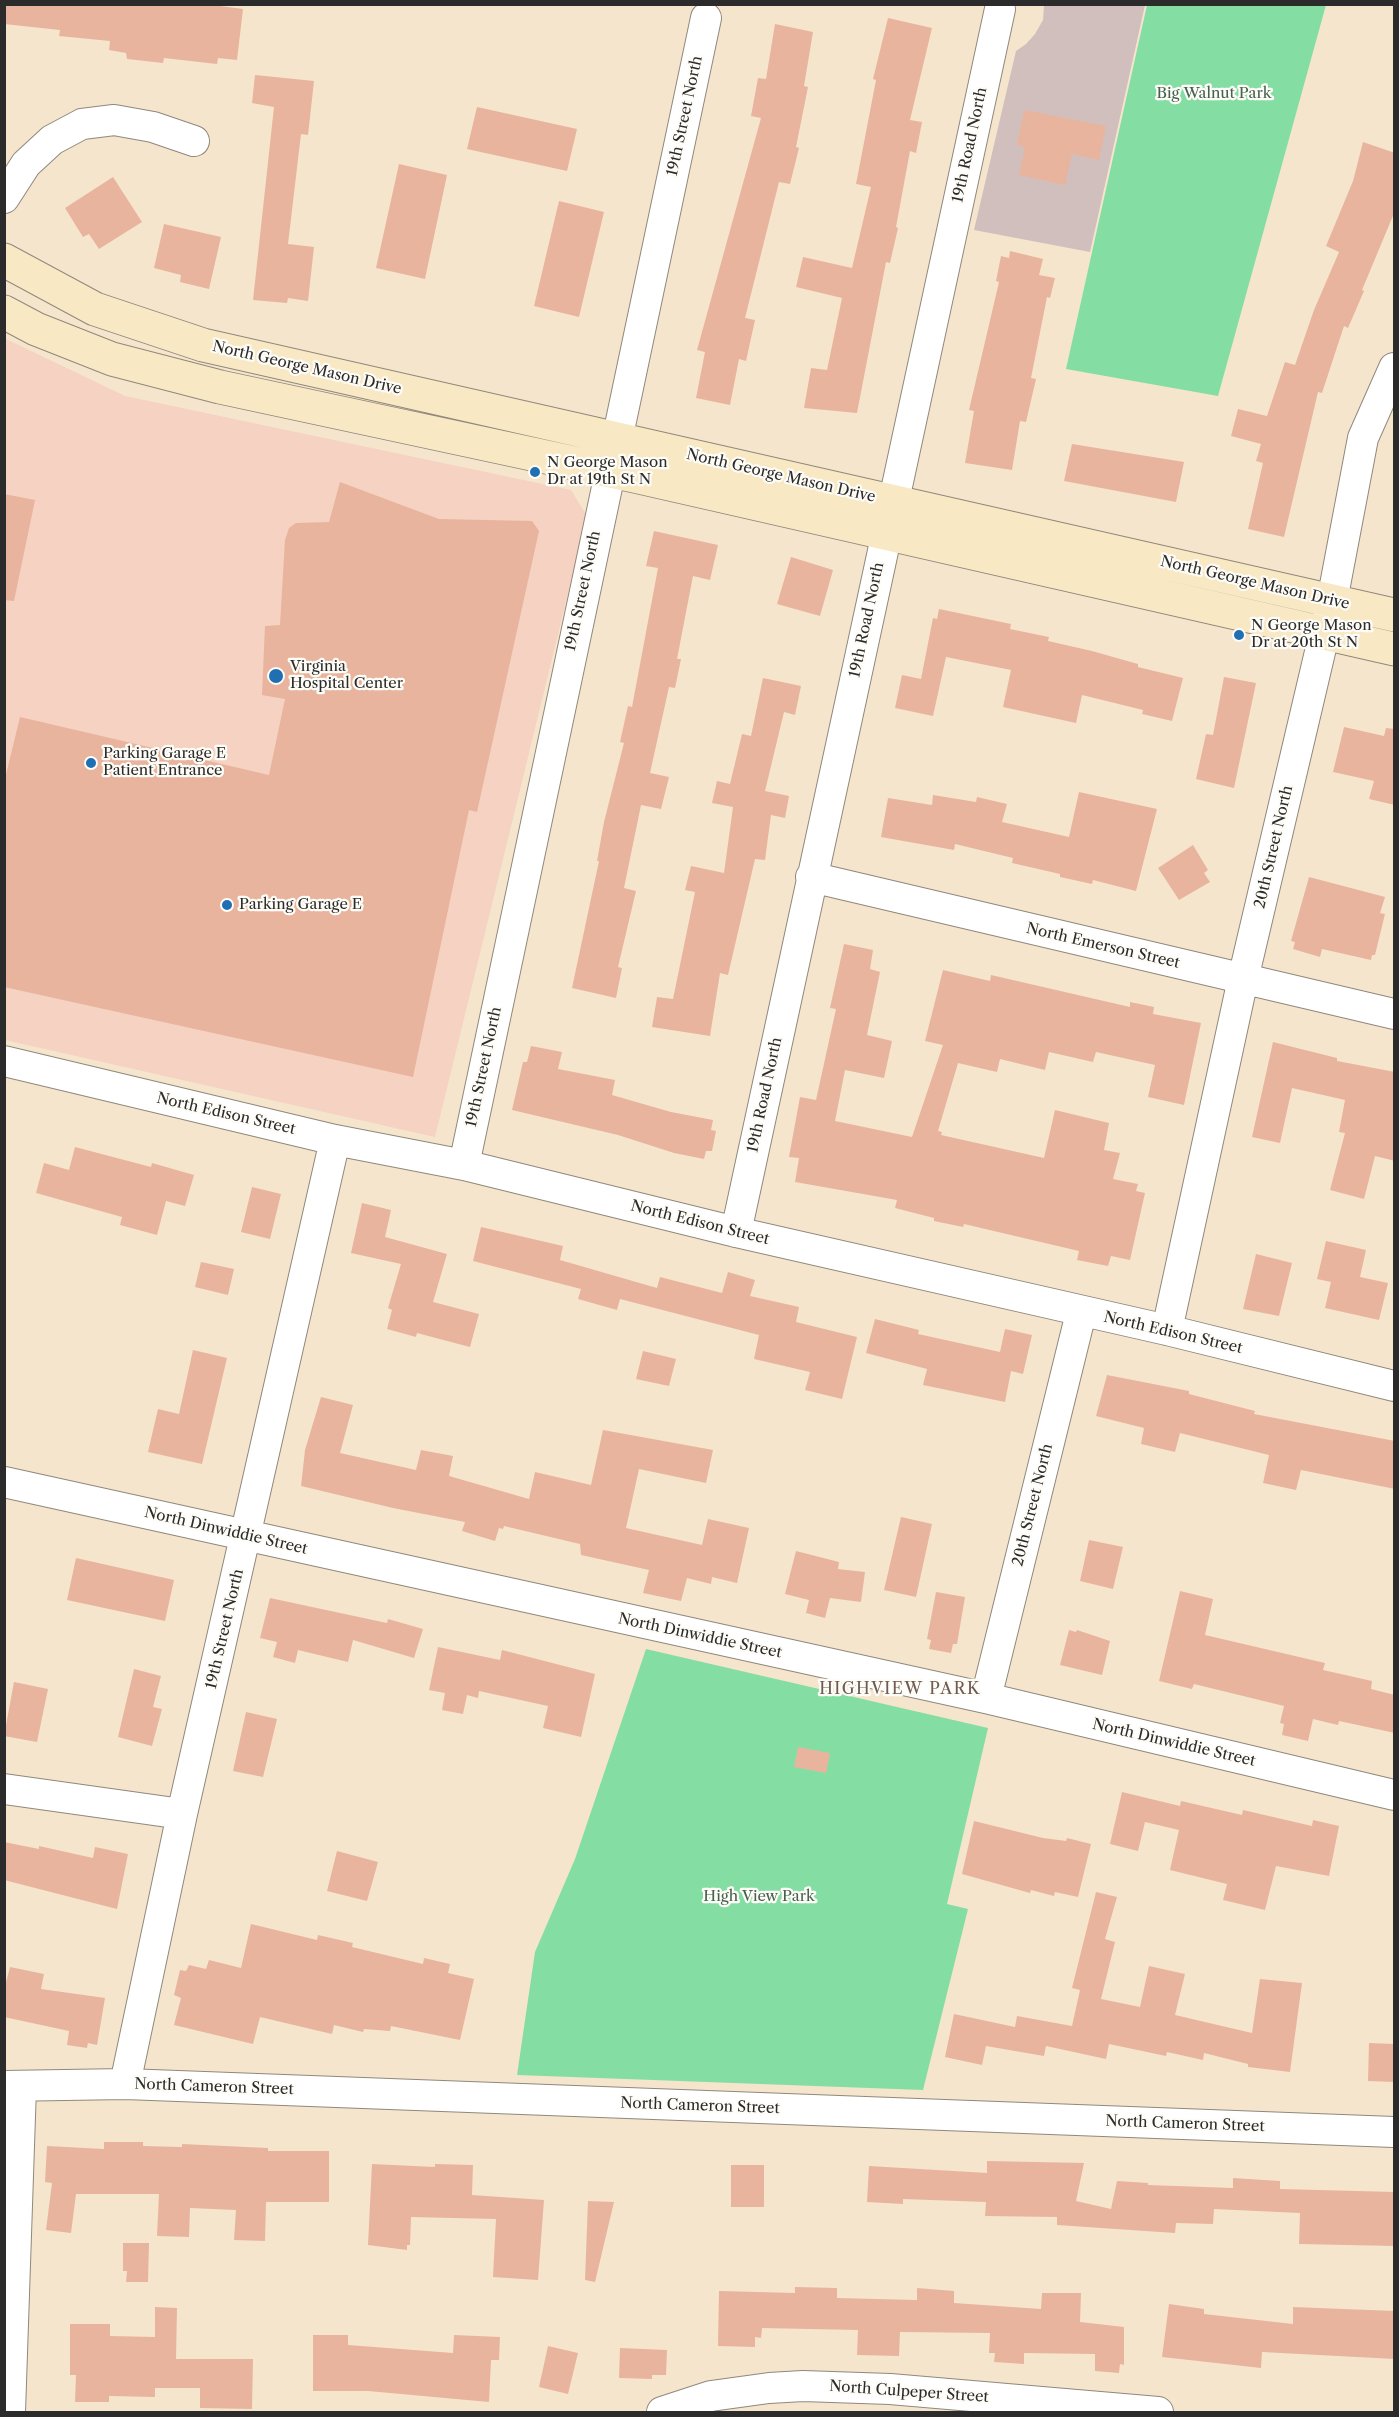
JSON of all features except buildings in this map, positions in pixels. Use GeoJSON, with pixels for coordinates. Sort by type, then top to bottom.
{"type":"FeatureCollection","features":[{"type":"Feature","properties":{"kind":"main road","name":"North George Mason Drive"},"geometry":{"type":"LineString","coordinates":[[4,260],[95,309],[203,345],[1395,615]]}},
{"type":"Feature","properties":{"kind":"main road"},"geometry":{"type":"LineString","coordinates":[[4,312],[36,330],[117,361],[220,387],[609,471],[1395,649]]}},
{"type":"Feature","properties":{"kind":"street","name":"19th Road North"},"geometry":{"type":"LineString","coordinates":[[736,1232],[1000,9]]}},
{"type":"Feature","properties":{"kind":"street","name":"19th Street North"},"geometry":{"type":"LineString","coordinates":[[464,1165],[615,438],[706,18]]}},
{"type":"Feature","properties":{"kind":"street"},"geometry":{"type":"LineString","coordinates":[[4,198],[26,164],[52,140],[82,124],[114,120],[153,127],[194,141]]}},
{"type":"Feature","properties":{"kind":"street","name":"20th Street North"},"geometry":{"type":"LineString","coordinates":[[1167,1330],[1243,979],[1332,601],[1363,438],[1395,368]]}},
{"type":"Feature","properties":{"kind":"street","name":"North Emerson Street"},"geometry":{"type":"LineString","coordinates":[[812,877],[1395,1014]]}},
{"type":"Feature","properties":{"kind":"street","name":"North Edison Street"},"geometry":{"type":"LineString","coordinates":[[4,1061],[335,1140],[464,1165],[736,1232],[1167,1330],[1395,1386]]}},
{"type":"Feature","properties":{"kind":"street","name":"19th Street North"},"geometry":{"type":"LineString","coordinates":[[125,2084],[182,1814],[247,1536],[287,1344],[335,1140]]}},
{"type":"Feature","properties":{"kind":"street","name":"20th Street North"},"geometry":{"type":"LineString","coordinates":[[986,1698],[1081,1312]]}},
{"type":"Feature","properties":{"kind":"street","name":"North Dinwiddie Street"},"geometry":{"type":"LineString","coordinates":[[4,1482],[986,1698],[1395,1795]]}},
{"type":"Feature","properties":{"kind":"street"},"geometry":{"type":"LineString","coordinates":[[4,1789],[182,1814]]}},
{"type":"Feature","properties":{"kind":"street","name":"North Cameron Street"},"geometry":{"type":"LineString","coordinates":[[13,2086],[125,2084],[1395,2132]]}},
{"type":"Feature","properties":{"kind":"street"},"geometry":{"type":"LineString","coordinates":[[10,2412],[13,2086]]}},
{"type":"Feature","properties":{"kind":"street","name":"North Culpeper Street"},"geometry":{"type":"LineString","coordinates":[[662,2412],[711,2396],[803,2386],[890,2389],[1158,2412]]}},
{"type":"Feature","properties":{"kind":"shaded area"},"geometry":{"type":"Polygon","coordinates":[[[1044,5],[1145,5],[1090,252],[974,230],[1016,51],[1035,34],[1043,20],[1044,5]]]}},
{"type":"Feature","properties":{"kind":"shaded area","name":"Virginia Hospital Center"},"geometry":{"type":"Polygon","coordinates":[[[4,338],[125,396],[571,490],[587,516],[435,1137],[5,1040],[4,338]]]}},
{"type":"Feature","properties":{"kind":"green space","name":"Big Walnut Park"},"geometry":{"type":"Polygon","coordinates":[[[1147,5],[1326,5],[1218,396],[1066,369],[1147,5]]]}},
{"type":"Feature","properties":{"kind":"green space","name":"High View Park"},"geometry":{"type":"Polygon","coordinates":[[[646,1649],[988,1728],[947,1904],[968,1909],[923,2090],[517,2075],[535,1952],[575,1859],[646,1649]]]}},
{"type":"Feature","properties":{"kind":"place","name":"N George Mason Dr at 19th St N"},"geometry":{"type":"Point","coordinates":[535,472]}},
{"type":"Feature","properties":{"kind":"place","name":"N George Mason Dr at 20th St N"},"geometry":{"type":"Point","coordinates":[1239,635]}},
{"type":"Feature","properties":{"kind":"place","name":"Virginia Hospital Center"},"geometry":{"type":"Point","coordinates":[276,676]}},
{"type":"Feature","properties":{"kind":"place","name":"Parking Garage E Patient Entrance"},"geometry":{"type":"Point","coordinates":[91,763]}},
{"type":"Feature","properties":{"kind":"place","name":"Parking Garage E"},"geometry":{"type":"Point","coordinates":[227,905]}},
{"type":"Feature","properties":{"kind":"district","name":"HIGHVIEW PARK"},"geometry":{"type":"Point","coordinates":[900,1689]}}]}
